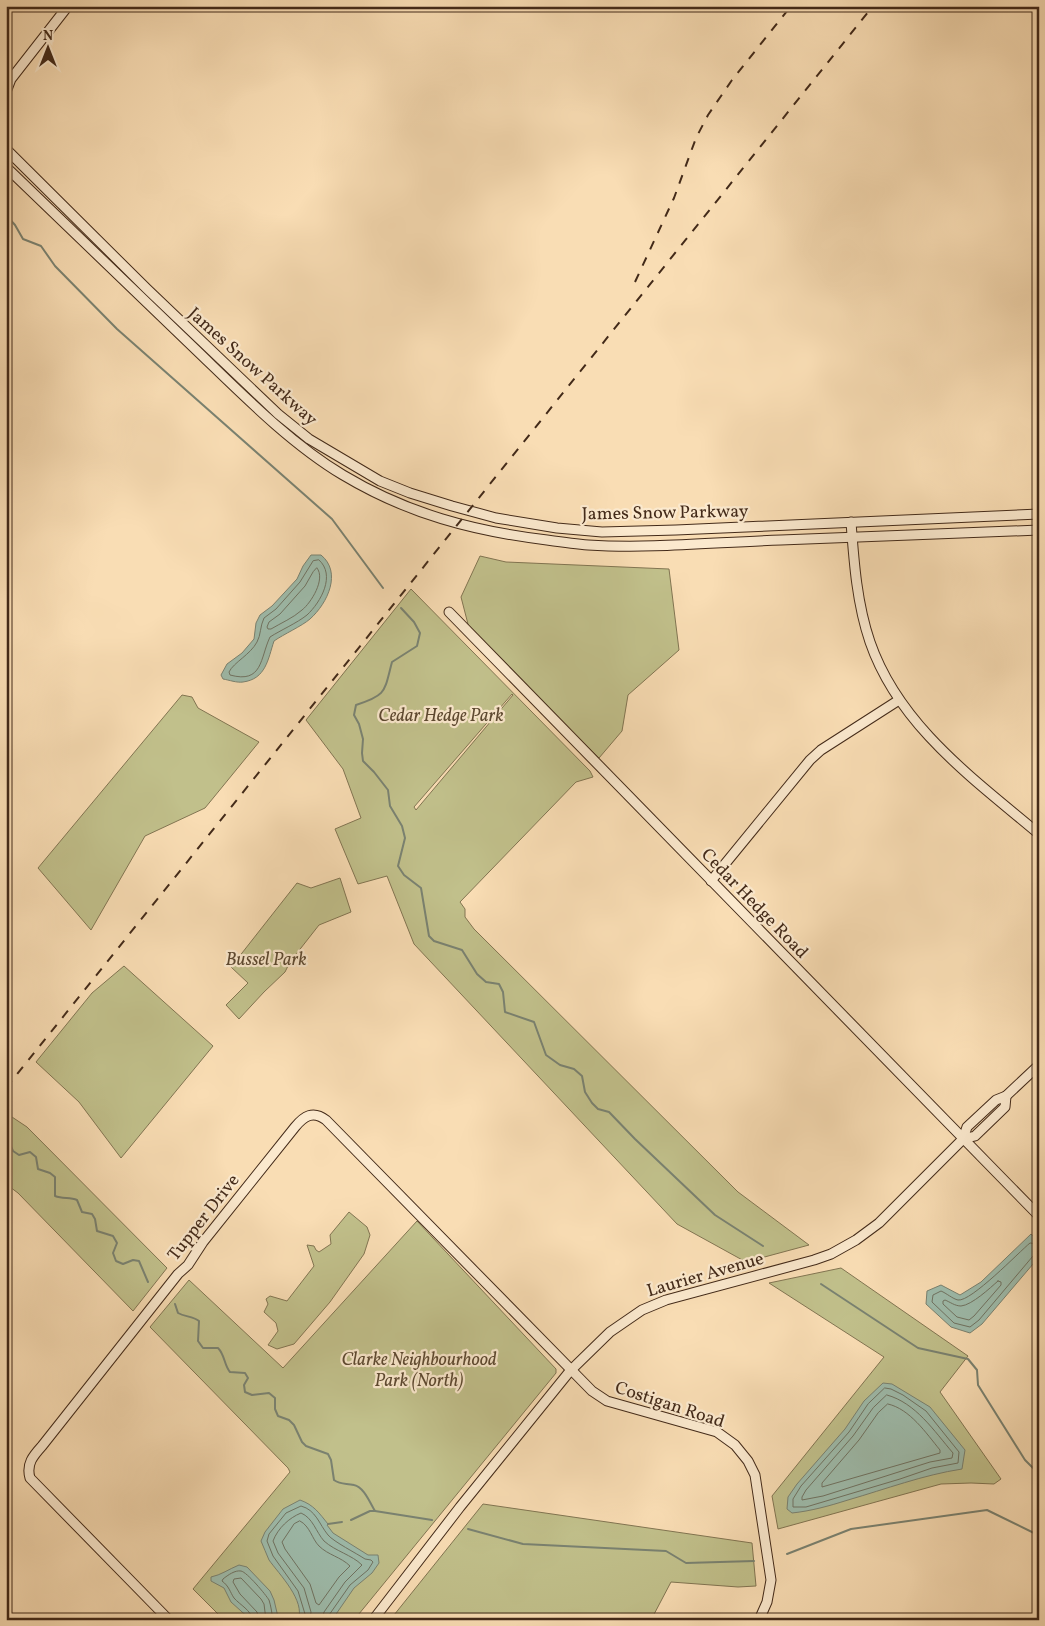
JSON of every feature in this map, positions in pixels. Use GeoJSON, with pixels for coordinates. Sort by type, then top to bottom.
{"type":"FeatureCollection","features":[{"type":"Feature","properties":{"kind":"street"},"geometry":{"type":"LineString","coordinates":[[6,92],[8,80],[68,6]]}},
{"type":"Feature","properties":{"kind":"street","name":"James Snow Parkway"},"geometry":{"type":"LineString","coordinates":[[6,149],[147,289],[278,414],[309,439],[380,481],[410,493],[496,518],[557,528],[593,531],[676,530],[1039,514]]}},
{"type":"Feature","properties":{"kind":"street","name":"James Snow Parkway"},"geometry":{"type":"LineString","coordinates":[[6,167],[220,374],[295,440],[341,474],[391,500],[444,520],[470,528],[510,535],[588,545],[683,545],[1039,530]]}},
{"type":"Feature","properties":{"kind":"street"},"geometry":{"type":"LineString","coordinates":[[851,522],[857,590],[870,643],[880,666],[899,700],[928,736],[953,762],[1039,834]]}},
{"type":"Feature","properties":{"kind":"street","name":"Cedar Hedge Road"},"geometry":{"type":"LineString","coordinates":[[448,612],[1039,1216]]}},
{"type":"Feature","properties":{"kind":"street"},"geometry":{"type":"LineString","coordinates":[[711,881],[810,760],[821,750],[899,700]]}},
{"type":"Feature","properties":{"kind":"street","name":"Laurier Avenue"},"geometry":{"type":"LineString","coordinates":[[373,1620],[460,1507],[570,1371],[615,1328],[651,1306],[666,1300],[814,1260],[831,1254],[856,1240],[879,1223],[963,1139],[966,1126],[996,1100],[1006,1096],[1039,1065]]}},
{"type":"Feature","properties":{"kind":"street","name":"Tupper Drive"},"geometry":{"type":"LineString","coordinates":[[169,1620],[30,1478],[29,1464],[305,1116],[316,1115],[326,1120],[570,1371]]}},
{"type":"Feature","properties":{"kind":"street","name":"Costigan Road"},"geometry":{"type":"LineString","coordinates":[[570,1371],[592,1391],[607,1401],[717,1432],[736,1445],[755,1475],[772,1580],[767,1602],[759,1620]]}},
{"type":"Feature","properties":{"kind":"green space"},"geometry":{"type":"Polygon","coordinates":[[[480,556],[506,562],[669,569],[679,650],[628,695],[622,731],[599,758],[469,628],[461,597],[480,556]]]}},
{"type":"Feature","properties":{"kind":"green space","name":"Cedar Hedge Park"},"geometry":{"type":"Polygon","coordinates":[[[411,589],[590,771],[593,777],[576,782],[460,902],[465,909],[465,917],[474,929],[738,1192],[809,1245],[746,1262],[677,1224],[414,944],[387,876],[358,884],[335,829],[361,818],[343,769],[306,720],[411,589]],[[513,695],[414,807],[416,810],[513,695]]]}},
{"type":"Feature","properties":{"kind":"green space"},"geometry":{"type":"Polygon","coordinates":[[[182,695],[192,697],[198,708],[259,742],[205,808],[145,836],[91,930],[38,868],[182,695]]]}},
{"type":"Feature","properties":{"kind":"green space","name":"Bussel Park"},"geometry":{"type":"Polygon","coordinates":[[[340,878],[351,912],[319,925],[290,962],[285,972],[239,1019],[226,1005],[248,983],[231,967],[297,883],[311,888],[340,878]]]}},
{"type":"Feature","properties":{"kind":"green space"},"geometry":{"type":"Polygon","coordinates":[[[124,966],[213,1046],[121,1158],[79,1102],[36,1062],[92,993],[124,966]]]}},
{"type":"Feature","properties":{"kind":"green space"},"geometry":{"type":"Polygon","coordinates":[[[6,1113],[27,1127],[167,1268],[133,1311],[18,1193],[6,1184],[6,1113]]]}},
{"type":"Feature","properties":{"kind":"green space"},"geometry":{"type":"Polygon","coordinates":[[[349,1212],[367,1227],[370,1235],[364,1254],[330,1302],[294,1344],[277,1349],[268,1345],[278,1331],[276,1323],[264,1312],[268,1304],[266,1299],[270,1296],[287,1301],[314,1266],[307,1245],[314,1246],[319,1252],[331,1244],[330,1235],[349,1212]]]}},
{"type":"Feature","properties":{"kind":"green space","name":"Clarke Neighbourhood Park (North)"},"geometry":{"type":"Polygon","coordinates":[[[417,1221],[556,1369],[556,1373],[354,1620],[224,1620],[193,1589],[290,1472],[150,1327],[189,1280],[283,1368],[417,1221]]]}},
{"type":"Feature","properties":{"kind":"green space"},"geometry":{"type":"Polygon","coordinates":[[[841,1268],[968,1356],[940,1392],[1001,1479],[994,1484],[941,1484],[778,1529],[772,1496],[884,1357],[769,1283],[841,1268]]]}},
{"type":"Feature","properties":{"kind":"green space"},"geometry":{"type":"Polygon","coordinates":[[[483,1504],[752,1543],[756,1586],[738,1587],[671,1582],[651,1620],[390,1620],[483,1504]]]}},
{"type":"Feature","properties":{"kind":"water"},"geometry":{"type":"Polygon","coordinates":[[[311,555],[321,555],[331,570],[330,587],[322,605],[307,622],[274,641],[268,661],[257,677],[241,682],[223,679],[221,675],[227,664],[242,653],[254,639],[256,623],[260,615],[272,606],[297,579],[311,555]]]}},
{"type":"Feature","properties":{"kind":"water"},"geometry":{"type":"Polygon","coordinates":[[[1031,1234],[1039,1241],[1039,1257],[982,1324],[970,1333],[951,1327],[926,1304],[927,1291],[941,1285],[960,1295],[981,1282],[1031,1234]]]}},
{"type":"Feature","properties":{"kind":"water"},"geometry":{"type":"Polygon","coordinates":[[[883,1383],[892,1384],[930,1407],[965,1450],[962,1469],[919,1479],[827,1506],[792,1513],[787,1509],[788,1497],[797,1484],[845,1429],[864,1401],[883,1383]]]}},
{"type":"Feature","properties":{"kind":"water"},"geometry":{"type":"Polygon","coordinates":[[[300,1500],[316,1510],[333,1533],[368,1555],[378,1555],[379,1563],[372,1573],[354,1588],[332,1620],[298,1620],[298,1605],[295,1596],[269,1560],[261,1541],[265,1532],[283,1509],[300,1500]]]}},
{"type":"Feature","properties":{"kind":"water"},"geometry":{"type":"Polygon","coordinates":[[[239,1565],[247,1567],[270,1591],[274,1600],[277,1620],[251,1620],[231,1602],[224,1588],[211,1581],[211,1577],[239,1565]]]}},
{"type":"Feature","properties":{"kind":"waterway"},"geometry":{"type":"LineString","coordinates":[[6,215],[15,225],[23,239],[41,246],[55,266],[117,329],[332,519],[383,588]]}},
{"type":"Feature","properties":{"kind":"waterway"},"geometry":{"type":"LineString","coordinates":[[401,608],[414,622],[420,633],[417,646],[392,662],[383,691],[374,698],[356,705],[354,715],[359,724],[363,739],[363,761],[388,790],[390,806],[402,826],[405,838],[398,866],[404,875],[421,888],[429,936],[434,941],[462,950],[477,974],[486,982],[499,984],[503,992],[505,1012],[534,1022],[546,1055],[560,1065],[574,1069],[582,1076],[585,1092],[598,1109],[609,1112],[715,1215],[763,1246]]}},
{"type":"Feature","properties":{"kind":"waterway"},"geometry":{"type":"LineString","coordinates":[[6,1141],[9,1142],[13,1151],[19,1155],[30,1152],[36,1157],[38,1169],[55,1177],[55,1196],[77,1200],[82,1212],[92,1214],[97,1231],[113,1236],[117,1243],[113,1253],[116,1261],[123,1264],[133,1260],[139,1261],[148,1282]]}},
{"type":"Feature","properties":{"kind":"waterway"},"geometry":{"type":"LineString","coordinates":[[821,1284],[918,1348],[968,1359],[977,1370],[978,1385],[1025,1460],[1039,1474]]}},
{"type":"Feature","properties":{"kind":"waterway"},"geometry":{"type":"LineString","coordinates":[[175,1304],[178,1313],[199,1321],[198,1341],[203,1348],[218,1348],[230,1372],[245,1373],[248,1378],[244,1385],[245,1392],[252,1395],[269,1393],[275,1398],[275,1409],[278,1416],[289,1420],[294,1425],[302,1442],[306,1446],[328,1454],[331,1460],[334,1480],[358,1486],[375,1511]]}},
{"type":"Feature","properties":{"kind":"waterway"},"geometry":{"type":"LineString","coordinates":[[787,1554],[851,1529],[987,1510],[1036,1534],[1039,1532]]}},
{"type":"Feature","properties":{"kind":"waterway"},"geometry":{"type":"LineString","coordinates":[[351,1520],[370,1511],[432,1520]]}},
{"type":"Feature","properties":{"kind":"waterway"},"geometry":{"type":"LineString","coordinates":[[328,1524],[342,1522]]}},
{"type":"Feature","properties":{"kind":"waterway"},"geometry":{"type":"LineString","coordinates":[[468,1529],[523,1544],[666,1551],[686,1563],[754,1561]]}},
{"type":"Feature","properties":{"kind":"railway"},"geometry":{"type":"LineString","coordinates":[[635,282],[674,198],[696,138],[708,115],[732,80],[791,6]]}},
{"type":"Feature","properties":{"kind":"railway"},"geometry":{"type":"LineString","coordinates":[[6,1088],[873,6]]}}]}
